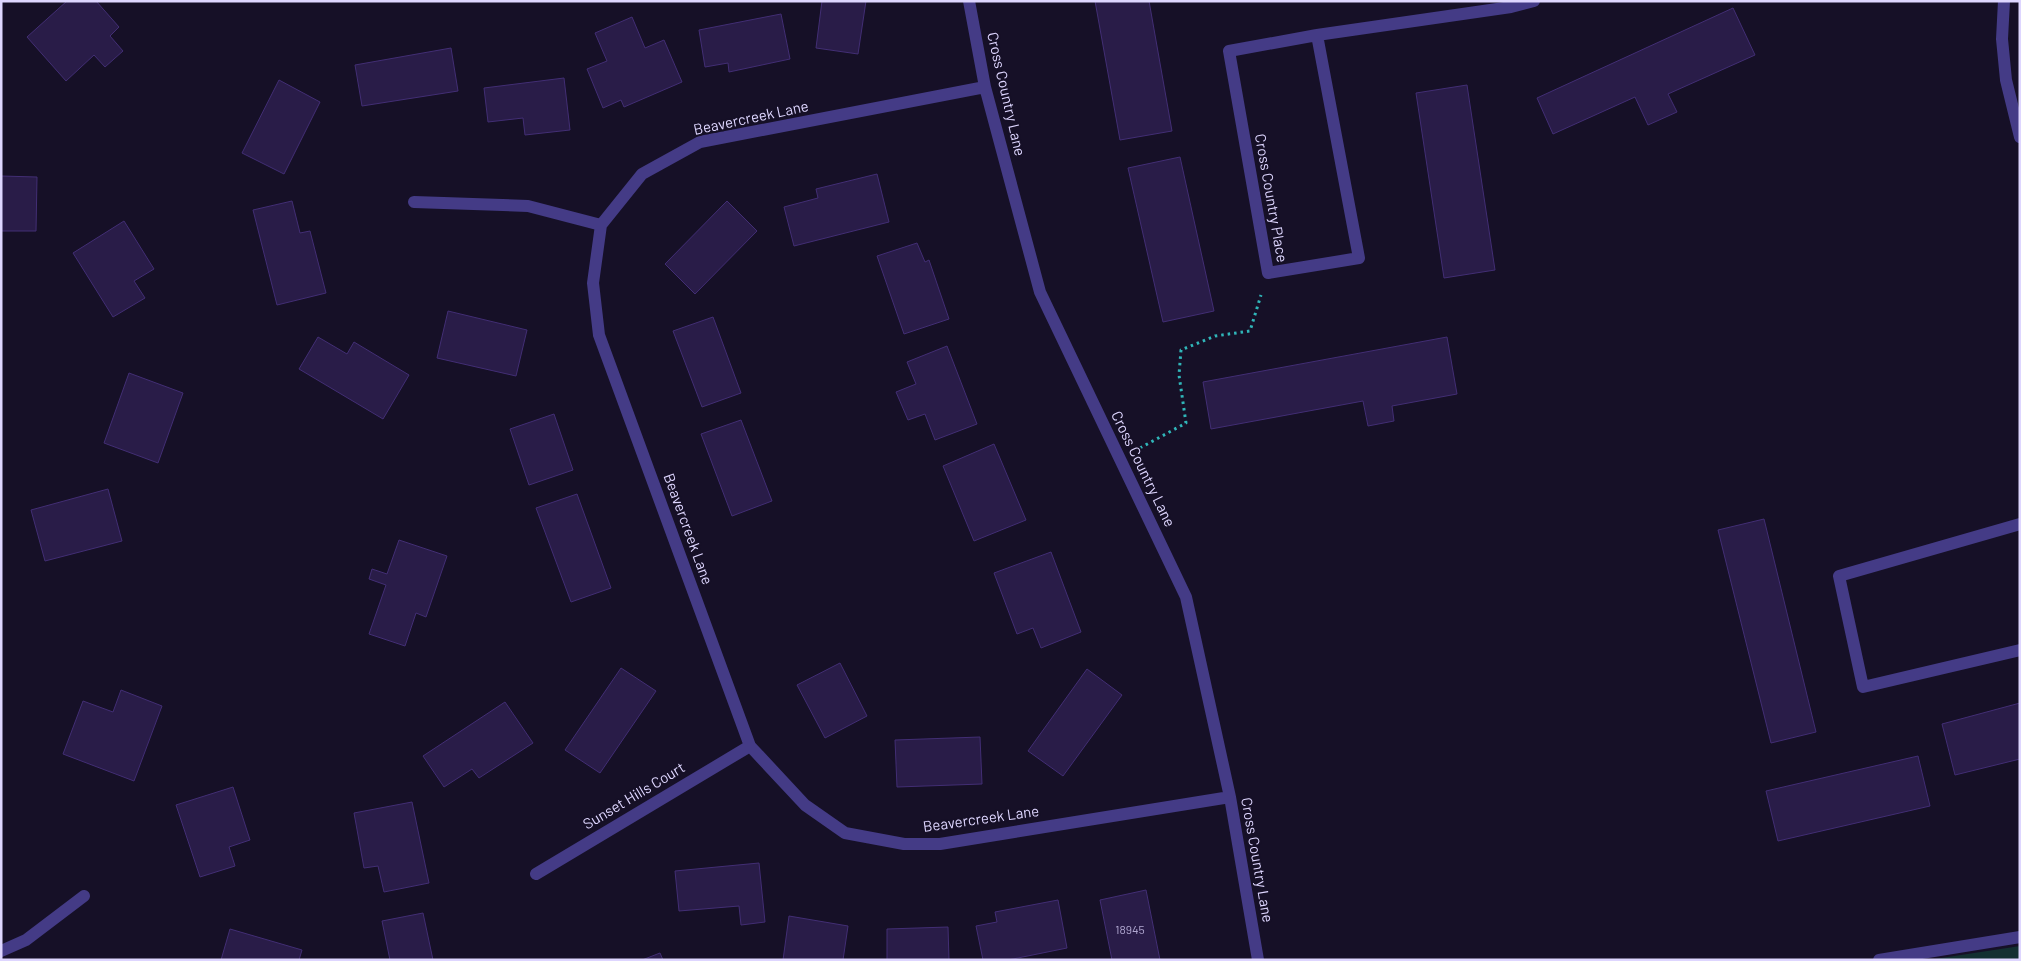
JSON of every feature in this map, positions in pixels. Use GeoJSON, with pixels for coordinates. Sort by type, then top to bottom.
{"type":"FeatureCollection","features":[{"type":"Feature","properties":{"kind":"street","name":"Cross Country Lane"},"geometry":{"type":"LineString","coordinates":[[969,1],[985,87],[1040,292],[1186,597],[1230,797],[1258,960]]}},
{"type":"Feature","properties":{"kind":"street","name":"Cross Country Place"},"geometry":{"type":"LineString","coordinates":[[1318,35],[1358,258],[1268,273],[1228,51],[1318,35],[1511,7],[1534,1]]}},
{"type":"Feature","properties":{"kind":"street"},"geometry":{"type":"LineString","coordinates":[[2004,1],[2002,39],[2006,80],[2020,138]]}},
{"type":"Feature","properties":{"kind":"street","name":"Beavercreek Lane"},"geometry":{"type":"LineString","coordinates":[[985,87],[700,142],[642,174],[601,225],[593,283],[599,335],[750,746],[805,805],[845,832],[904,844],[940,844],[1230,797]]}},
{"type":"Feature","properties":{"kind":"street"},"geometry":{"type":"LineString","coordinates":[[414,202],[528,206],[601,225]]}},
{"type":"Feature","properties":{"kind":"street"},"geometry":{"type":"LineString","coordinates":[[2020,524],[1839,576],[1863,687],[2020,650]]}},
{"type":"Feature","properties":{"kind":"street","name":"Sunset Hills Court"},"geometry":{"type":"LineString","coordinates":[[536,874],[750,746]]}},
{"type":"Feature","properties":{"kind":"street"},"geometry":{"type":"LineString","coordinates":[[1,950],[26,940],[84,896]]}},
{"type":"Feature","properties":{"kind":"street"},"geometry":{"type":"LineString","coordinates":[[1879,960],[2020,937]]}},
{"type":"Feature","properties":{"kind":"path"},"geometry":{"type":"LineString","coordinates":[[1120,459],[1186,423],[1179,375],[1181,350],[1216,336],[1250,331],[1268,273]]}},
{"type":"Feature","properties":{"kind":"green space"},"geometry":{"type":"Polygon","coordinates":[[[2020,946],[2020,960],[1928,960],[2020,946]]]}},
{"type":"Feature","properties":{"kind":"building"},"geometry":{"type":"Polygon","coordinates":[[[67,1],[96,1],[119,27],[110,36],[123,51],[105,67],[94,55],[66,81],[27,37],[67,1]]]}},
{"type":"Feature","properties":{"kind":"building"},"geometry":{"type":"Polygon","coordinates":[[[822,1],[866,1],[858,54],[816,48],[822,1]]]}},
{"type":"Feature","properties":{"kind":"building"},"geometry":{"type":"Polygon","coordinates":[[[1095,1],[1149,1],[1172,131],[1120,140],[1095,1]]]}},
{"type":"Feature","properties":{"kind":"building"},"geometry":{"type":"Polygon","coordinates":[[[1733,8],[1755,55],[1668,94],[1677,112],[1648,125],[1635,97],[1553,134],[1537,98],[1733,8]]]}},
{"type":"Feature","properties":{"kind":"building"},"geometry":{"type":"Polygon","coordinates":[[[781,14],[790,59],[729,72],[728,63],[705,67],[699,30],[781,14]]]}},
{"type":"Feature","properties":{"kind":"building"},"geometry":{"type":"Polygon","coordinates":[[[632,17],[645,48],[664,40],[682,82],[624,107],[621,100],[603,108],[587,69],[607,61],[595,33],[632,17]]]}},
{"type":"Feature","properties":{"kind":"building"},"geometry":{"type":"Polygon","coordinates":[[[451,48],[458,91],[362,106],[355,65],[451,48]]]}},
{"type":"Feature","properties":{"kind":"building"},"geometry":{"type":"Polygon","coordinates":[[[564,78],[570,130],[525,135],[523,118],[488,122],[484,88],[564,78]]]}},
{"type":"Feature","properties":{"kind":"building"},"geometry":{"type":"Polygon","coordinates":[[[279,80],[320,102],[284,174],[242,153],[279,80]]]}},
{"type":"Feature","properties":{"kind":"building"},"geometry":{"type":"Polygon","coordinates":[[[1467,85],[1495,270],[1444,278],[1416,93],[1467,85]]]}},
{"type":"Feature","properties":{"kind":"building"},"geometry":{"type":"Polygon","coordinates":[[[1180,157],[1214,311],[1163,322],[1128,168],[1180,157]]]}},
{"type":"Feature","properties":{"kind":"building"},"geometry":{"type":"Polygon","coordinates":[[[877,174],[889,222],[794,246],[784,207],[818,198],[816,189],[877,174]]]}},
{"type":"Feature","properties":{"kind":"building"},"geometry":{"type":"Polygon","coordinates":[[[1,176],[37,177],[36,231],[1,231],[1,176]]]}},
{"type":"Feature","properties":{"kind":"building"},"geometry":{"type":"Polygon","coordinates":[[[292,201],[300,233],[310,231],[326,293],[277,305],[253,210],[292,201]]]}},
{"type":"Feature","properties":{"kind":"building"},"geometry":{"type":"Polygon","coordinates":[[[727,201],[757,231],[695,294],[665,264],[727,201]]]}},
{"type":"Feature","properties":{"kind":"building"},"geometry":{"type":"Polygon","coordinates":[[[124,221],[154,269],[134,281],[145,298],[113,317],[73,253],[124,221]]]}},
{"type":"Feature","properties":{"kind":"building"},"geometry":{"type":"Polygon","coordinates":[[[917,243],[925,262],[929,260],[949,319],[904,334],[877,256],[917,243]]]}},
{"type":"Feature","properties":{"kind":"building"},"geometry":{"type":"Polygon","coordinates":[[[448,311],[527,330],[516,376],[437,358],[448,311]]]}},
{"type":"Feature","properties":{"kind":"building"},"geometry":{"type":"Polygon","coordinates":[[[713,317],[741,393],[702,407],[673,331],[713,317]]]}},
{"type":"Feature","properties":{"kind":"building"},"geometry":{"type":"Polygon","coordinates":[[[318,337],[347,354],[354,342],[409,375],[383,419],[299,369],[318,337]]]}},
{"type":"Feature","properties":{"kind":"building"},"geometry":{"type":"Polygon","coordinates":[[[1447,337],[1457,394],[1392,406],[1394,421],[1368,426],[1363,401],[1211,429],[1203,382],[1447,337]]]}},
{"type":"Feature","properties":{"kind":"building"},"geometry":{"type":"Polygon","coordinates":[[[947,346],[977,424],[935,440],[925,414],[908,420],[896,392],[916,384],[907,362],[947,346]]]}},
{"type":"Feature","properties":{"kind":"building"},"geometry":{"type":"Polygon","coordinates":[[[129,373],[183,393],[158,463],[104,443],[129,373]]]}},
{"type":"Feature","properties":{"kind":"building"},"geometry":{"type":"Polygon","coordinates":[[[554,414],[573,470],[529,485],[510,429],[554,414]]]}},
{"type":"Feature","properties":{"kind":"building"},"geometry":{"type":"Polygon","coordinates":[[[741,420],[772,501],[732,516],[701,434],[741,420]]]}},
{"type":"Feature","properties":{"kind":"building"},"geometry":{"type":"Polygon","coordinates":[[[994,444],[1026,520],[974,541],[943,466],[994,444]]]}},
{"type":"Feature","properties":{"kind":"building"},"geometry":{"type":"Polygon","coordinates":[[[108,489],[122,541],[45,561],[31,510],[108,489]]]}},
{"type":"Feature","properties":{"kind":"building"},"geometry":{"type":"Polygon","coordinates":[[[577,494],[611,588],[571,602],[536,508],[577,494]]]}},
{"type":"Feature","properties":{"kind":"building"},"geometry":{"type":"Polygon","coordinates":[[[1764,519],[1816,732],[1771,743],[1718,530],[1764,519]]]}},
{"type":"Feature","properties":{"kind":"building"},"geometry":{"type":"Polygon","coordinates":[[[399,540],[447,556],[426,617],[416,613],[405,646],[369,634],[386,585],[369,579],[372,569],[387,574],[399,540]]]}},
{"type":"Feature","properties":{"kind":"building"},"geometry":{"type":"Polygon","coordinates":[[[1051,552],[1081,632],[1041,648],[1033,628],[1017,634],[994,573],[1051,552]]]}},
{"type":"Feature","properties":{"kind":"building"},"geometry":{"type":"Polygon","coordinates":[[[840,663],[867,716],[825,738],[797,685],[840,663]]]}},
{"type":"Feature","properties":{"kind":"building"},"geometry":{"type":"Polygon","coordinates":[[[621,668],[656,691],[600,773],[565,750],[621,668]]]}},
{"type":"Feature","properties":{"kind":"building"},"geometry":{"type":"Polygon","coordinates":[[[1087,669],[1122,695],[1063,776],[1028,751],[1087,669]]]}},
{"type":"Feature","properties":{"kind":"building"},"geometry":{"type":"Polygon","coordinates":[[[121,690],[162,706],[134,781],[63,754],[83,701],[113,712],[121,690]]]}},
{"type":"Feature","properties":{"kind":"building"},"geometry":{"type":"Polygon","coordinates":[[[505,702],[533,743],[479,778],[472,769],[444,787],[423,756],[505,702]]]}},
{"type":"Feature","properties":{"kind":"building"},"geometry":{"type":"Polygon","coordinates":[[[2020,703],[2020,759],[1955,775],[1942,724],[2020,703]]]}},
{"type":"Feature","properties":{"kind":"building"},"geometry":{"type":"Polygon","coordinates":[[[980,737],[982,784],[897,787],[895,740],[980,737]]]}},
{"type":"Feature","properties":{"kind":"building"},"geometry":{"type":"Polygon","coordinates":[[[1918,756],[1930,806],[1778,841],[1766,791],[1918,756]]]}},
{"type":"Feature","properties":{"kind":"building"},"geometry":{"type":"Polygon","coordinates":[[[233,787],[250,840],[229,847],[235,866],[200,877],[176,805],[233,787]]]}},
{"type":"Feature","properties":{"kind":"building"},"geometry":{"type":"Polygon","coordinates":[[[412,802],[429,883],[384,892],[378,866],[364,868],[354,813],[412,802]]]}},
{"type":"Feature","properties":{"kind":"building"},"geometry":{"type":"Polygon","coordinates":[[[759,863],[765,922],[741,925],[739,906],[679,911],[675,871],[759,863]]]}},
{"type":"Feature","properties":{"kind":"building"},"geometry":{"type":"Polygon","coordinates":[[[1146,890],[1160,960],[1112,960],[1100,900],[1146,890]]]}},
{"type":"Feature","properties":{"kind":"building"},"geometry":{"type":"Polygon","coordinates":[[[1058,900],[1067,948],[1008,960],[983,960],[976,926],[997,922],[995,912],[1058,900]]]}},
{"type":"Feature","properties":{"kind":"building"},"geometry":{"type":"Polygon","coordinates":[[[423,913],[433,960],[390,960],[382,921],[423,913]]]}},
{"type":"Feature","properties":{"kind":"building"},"geometry":{"type":"Polygon","coordinates":[[[789,916],[848,926],[843,960],[783,960],[789,916]]]}},
{"type":"Feature","properties":{"kind":"building"},"geometry":{"type":"Polygon","coordinates":[[[948,927],[949,960],[887,960],[887,929],[948,927]]]}},
{"type":"Feature","properties":{"kind":"building"},"geometry":{"type":"Polygon","coordinates":[[[230,929],[302,950],[299,960],[221,960],[230,929]]]}},
{"type":"Feature","properties":{"kind":"building"},"geometry":{"type":"Polygon","coordinates":[[[660,953],[663,960],[642,960],[660,953]]]}}]}
